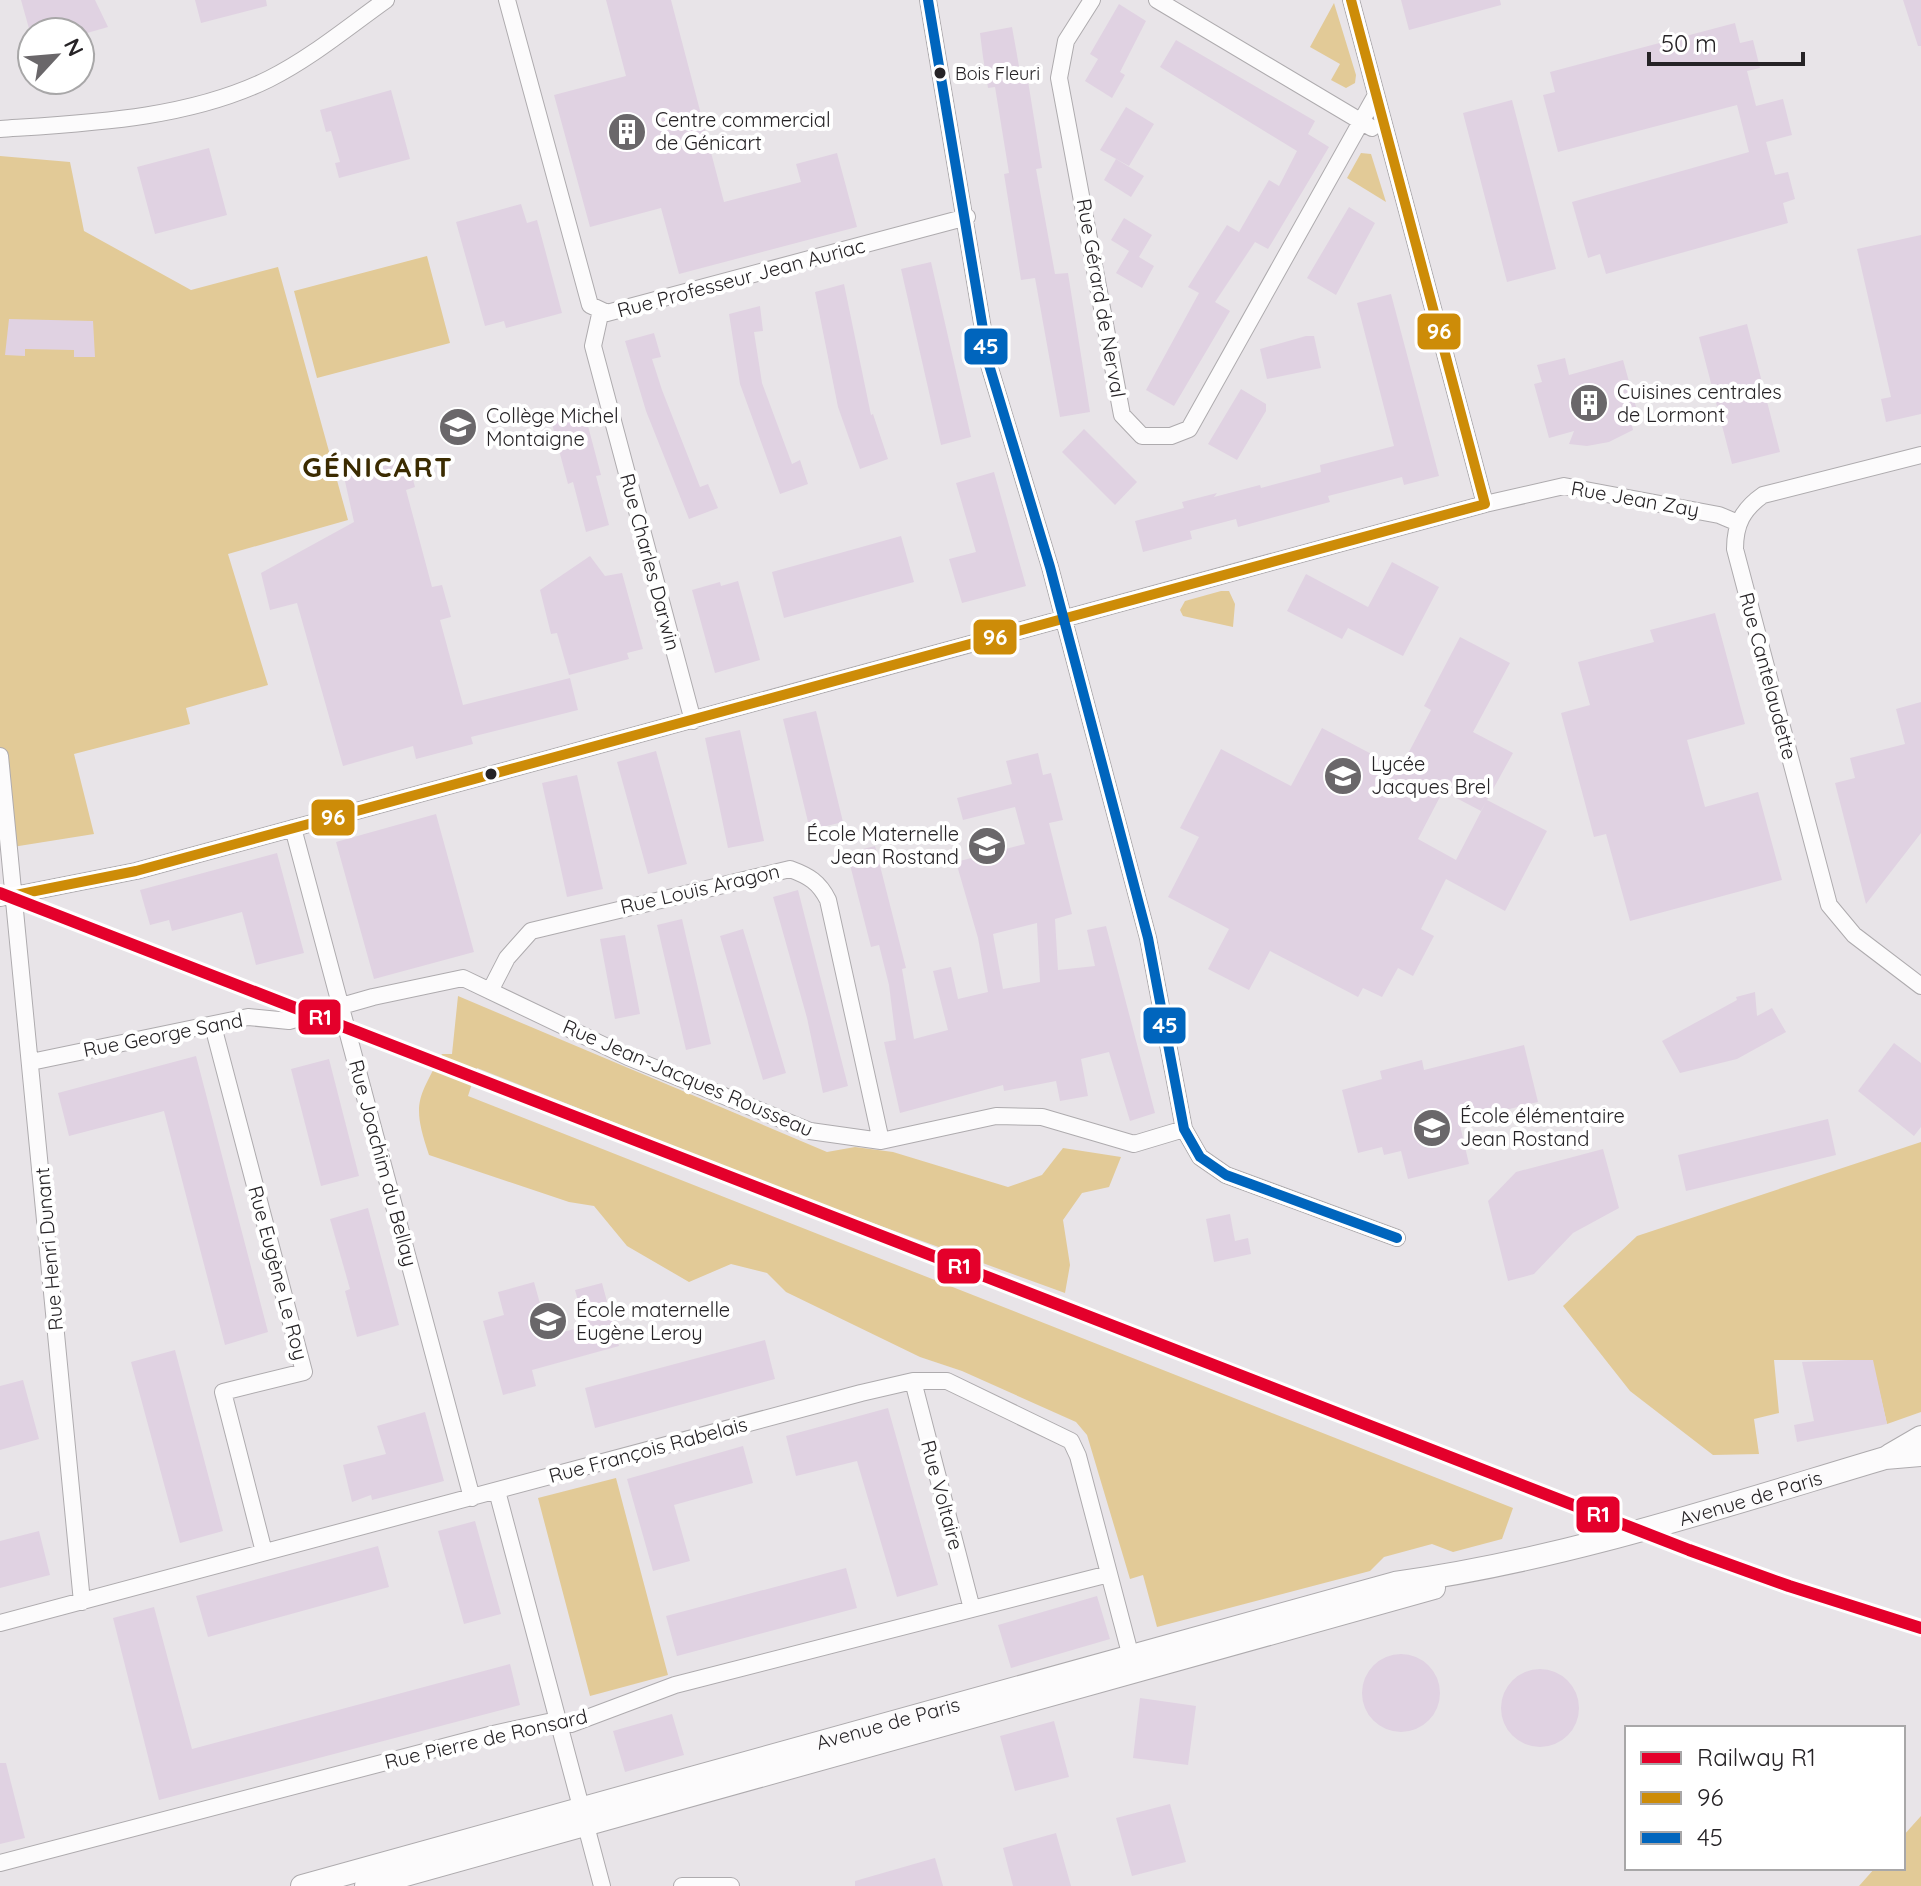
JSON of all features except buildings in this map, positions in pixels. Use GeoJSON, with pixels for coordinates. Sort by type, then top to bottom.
{"type":"FeatureCollection","features":[{"type":"Feature","properties":{"kind":"main road"},"geometry":{"type":"LineString","coordinates":[[1885,1458],[1921,1437]]}},
{"type":"Feature","properties":{"kind":"main road"},"geometry":{"type":"LineString","coordinates":[[1885,1458],[1921,1455]]}},
{"type":"Feature","properties":{"kind":"main road","name":"Avenue de Paris"},"geometry":{"type":"LineString","coordinates":[[302,1886],[584,1815],[1396,1600],[1477,1572],[1599,1542],[1885,1458]]}},
{"type":"Feature","properties":{"kind":"main road","name":"Avenue de Paris"},"geometry":{"type":"LineString","coordinates":[[366,1886],[584,1815],[1131,1657],[1395,1583],[1477,1572]]}},
{"type":"Feature","properties":{"kind":"street"},"geometry":{"type":"LineString","coordinates":[[0,129],[130,117],[225,96],[269,79],[386,0]]}},
{"type":"Feature","properties":{"kind":"street","name":"Rue Professeur Jean Auriac"},"geometry":{"type":"LineString","coordinates":[[507,0],[590,305],[607,313],[967,217]]}},
{"type":"Feature","properties":{"kind":"street"},"geometry":{"type":"LineString","coordinates":[[928,0],[967,217],[989,365],[1050,567],[1148,938],[1184,1129],[1200,1157],[1226,1175],[1397,1238]]}},
{"type":"Feature","properties":{"kind":"street","name":"Rue Gérard de Nerval"},"geometry":{"type":"LineString","coordinates":[[1092,0],[1066,41],[1059,78],[1122,415],[1142,436],[1171,436],[1189,429],[1364,122],[1376,95]]}},
{"type":"Feature","properties":{"kind":"street"},"geometry":{"type":"LineString","coordinates":[[1157,0],[1387,138]]}},
{"type":"Feature","properties":{"kind":"street"},"geometry":{"type":"LineString","coordinates":[[1351,0],[1485,504]]}},
{"type":"Feature","properties":{"kind":"street","name":"Rue Charles Darwin"},"geometry":{"type":"LineString","coordinates":[[601,310],[593,346],[693,721]]}},
{"type":"Feature","properties":{"kind":"street"},"geometry":{"type":"LineString","coordinates":[[1738,523],[1752,503],[1777,489],[1921,455]]}},
{"type":"Feature","properties":{"kind":"street","name":"Rue Jean Zay"},"geometry":{"type":"LineString","coordinates":[[8,897],[136,871],[1485,504],[1564,486],[1719,515],[1738,523]]}},
{"type":"Feature","properties":{"kind":"street","name":"Rue Cantelaudette"},"geometry":{"type":"LineString","coordinates":[[1738,523],[1735,549],[1829,905],[1854,935],[1921,986]]}},
{"type":"Feature","properties":{"kind":"street","name":"Rue Henri Dunant"},"geometry":{"type":"LineString","coordinates":[[0,756],[8,897],[31,1062],[82,1602]]}},
{"type":"Feature","properties":{"kind":"street","name":"Rue Joachim du Bellay"},"geometry":{"type":"LineString","coordinates":[[293,828],[472,1498]]}},
{"type":"Feature","properties":{"kind":"street","name":"Rue Louis Aragon"},"geometry":{"type":"LineString","coordinates":[[490,991],[507,958],[531,931],[790,869],[810,876],[828,900],[881,1141]]}},
{"type":"Feature","properties":{"kind":"street","name":"Rue Jean-Jacques Rousseau"},"geometry":{"type":"LineString","coordinates":[[341,1007],[457,978],[628,1057],[810,1131],[842,1139],[881,1141],[996,1116],[1042,1117],[1134,1144],[1184,1129]]}},
{"type":"Feature","properties":{"kind":"street","name":"Rue George Sand"},"geometry":{"type":"LineString","coordinates":[[31,1062],[248,1017],[289,1021],[341,1007]]}},
{"type":"Feature","properties":{"kind":"street","name":"Rue Eugène Le Roy"},"geometry":{"type":"LineString","coordinates":[[213,1026],[304,1372],[223,1392],[264,1552]]}},
{"type":"Feature","properties":{"kind":"street","name":"Rue François Rabelais"},"geometry":{"type":"LineString","coordinates":[[0,1623],[913,1381],[947,1381],[1071,1441],[1078,1456],[1131,1657]]}},
{"type":"Feature","properties":{"kind":"street","name":"Rue Voltaire"},"geometry":{"type":"LineString","coordinates":[[913,1381],[972,1609]]}},
{"type":"Feature","properties":{"kind":"street"},"geometry":{"type":"LineString","coordinates":[[497,1491],[602,1886]]}},
{"type":"Feature","properties":{"kind":"street","name":"Rue Pierre de Ronsard"},"geometry":{"type":"LineString","coordinates":[[0,1863],[493,1734],[548,1722],[571,1724],[675,1685],[1109,1574]]}},
{"type":"Feature","properties":{"kind":"street"},"geometry":{"type":"LineString","coordinates":[[682,1886],[731,1886]]}},
{"type":"Feature","properties":{"kind":"shaded area"},"geometry":{"type":"Polygon","coordinates":[[[1334,3],[1356,75],[1355,83],[1346,88],[1331,80],[1340,64],[1310,47],[1334,3]]]}},
{"type":"Feature","properties":{"kind":"shaded area"},"geometry":{"type":"Polygon","coordinates":[[[1361,153],[1371,154],[1386,202],[1347,178],[1361,153]]]}},
{"type":"Feature","properties":{"kind":"shaded area"},"geometry":{"type":"Polygon","coordinates":[[[0,156],[70,162],[84,231],[191,290],[278,267],[348,520],[228,554],[268,685],[186,708],[190,724],[74,754],[94,834],[0,849],[0,156]]]}},
{"type":"Feature","properties":{"kind":"shaded area"},"geometry":{"type":"Polygon","coordinates":[[[427,256],[450,343],[317,378],[294,291],[427,256]]]}},
{"type":"Feature","properties":{"kind":"shaded area"},"geometry":{"type":"Polygon","coordinates":[[[1229,591],[1235,604],[1233,627],[1183,616],[1180,610],[1185,601],[1229,591]]]}},
{"type":"Feature","properties":{"kind":"shaded area"},"geometry":{"type":"Polygon","coordinates":[[[458,996],[827,1152],[855,1147],[893,1152],[1008,1187],[1042,1175],[1063,1148],[1121,1157],[1109,1187],[1082,1193],[1063,1220],[1070,1265],[1065,1293],[812,1201],[477,1068],[468,1096],[1513,1508],[1502,1539],[1453,1552],[1432,1544],[1384,1557],[1370,1571],[1157,1627],[1143,1575],[1130,1579],[1087,1435],[1076,1422],[962,1371],[920,1357],[786,1292],[767,1273],[731,1264],[689,1282],[627,1246],[594,1206],[569,1202],[429,1155],[420,1124],[420,1103],[442,1054],[452,1054],[458,996]]]}},
{"type":"Feature","properties":{"kind":"shaded area"},"geometry":{"type":"Polygon","coordinates":[[[1921,1142],[1921,1412],[1887,1424],[1872,1360],[1774,1360],[1779,1413],[1754,1419],[1759,1454],[1713,1455],[1630,1391],[1563,1306],[1637,1236],[1921,1142]]]}},
{"type":"Feature","properties":{"kind":"shaded area"},"geometry":{"type":"Polygon","coordinates":[[[616,1478],[668,1675],[590,1696],[538,1498],[616,1478]]]}},
{"type":"Feature","properties":{"kind":"shaded area"},"geometry":{"type":"Polygon","coordinates":[[[1921,1816],[1921,1886],[1859,1886],[1873,1870],[1905,1870],[1905,1834],[1921,1816]]]}},
{"type":"Feature","properties":{"kind":"rail line","name":"R1"},"geometry":{"type":"LineString","coordinates":[[0,893],[1689,1550],[1921,1628]]}},
{"type":"Feature","properties":{"kind":"transit line","name":"45"},"geometry":{"type":"LineString","coordinates":[[928,0],[989,365],[1050,567],[1148,938],[1184,1129],[1200,1157],[1226,1175],[1397,1238]]}},
{"type":"Feature","properties":{"kind":"transit line","name":"96"},"geometry":{"type":"LineString","coordinates":[[0,898],[136,871],[1485,504],[1351,0]]}},
{"type":"Feature","properties":{"kind":"place","name":"Bois Fleuri"},"geometry":{"type":"Point","coordinates":[940,73]}},
{"type":"Feature","properties":{"kind":"place","name":"Centre commercial de Génicart"},"geometry":{"type":"Point","coordinates":[627,132]}},
{"type":"Feature","properties":{"kind":"place","name":"Cuisines centrales de Lormont"},"geometry":{"type":"Point","coordinates":[1589,403]}},
{"type":"Feature","properties":{"kind":"place","name":"Collège Michel Montaigne"},"geometry":{"type":"Point","coordinates":[458,427]}},
{"type":"Feature","properties":{"kind":"place","name":"Lycée Jacques Brel"},"geometry":{"type":"Point","coordinates":[1343,776]}},
{"type":"Feature","properties":{"kind":"place","name":"École Maternelle Jean Rostand"},"geometry":{"type":"Point","coordinates":[987,846]}},
{"type":"Feature","properties":{"kind":"place","name":"École élémentaire Jean Rostand"},"geometry":{"type":"Point","coordinates":[1432,1128]}},
{"type":"Feature","properties":{"kind":"place","name":"École maternelle Eugène Leroy"},"geometry":{"type":"Point","coordinates":[548,1321]}},
{"type":"Feature","properties":{"kind":"district","name":"GÉNICART"},"geometry":{"type":"Point","coordinates":[378,467]}}]}
